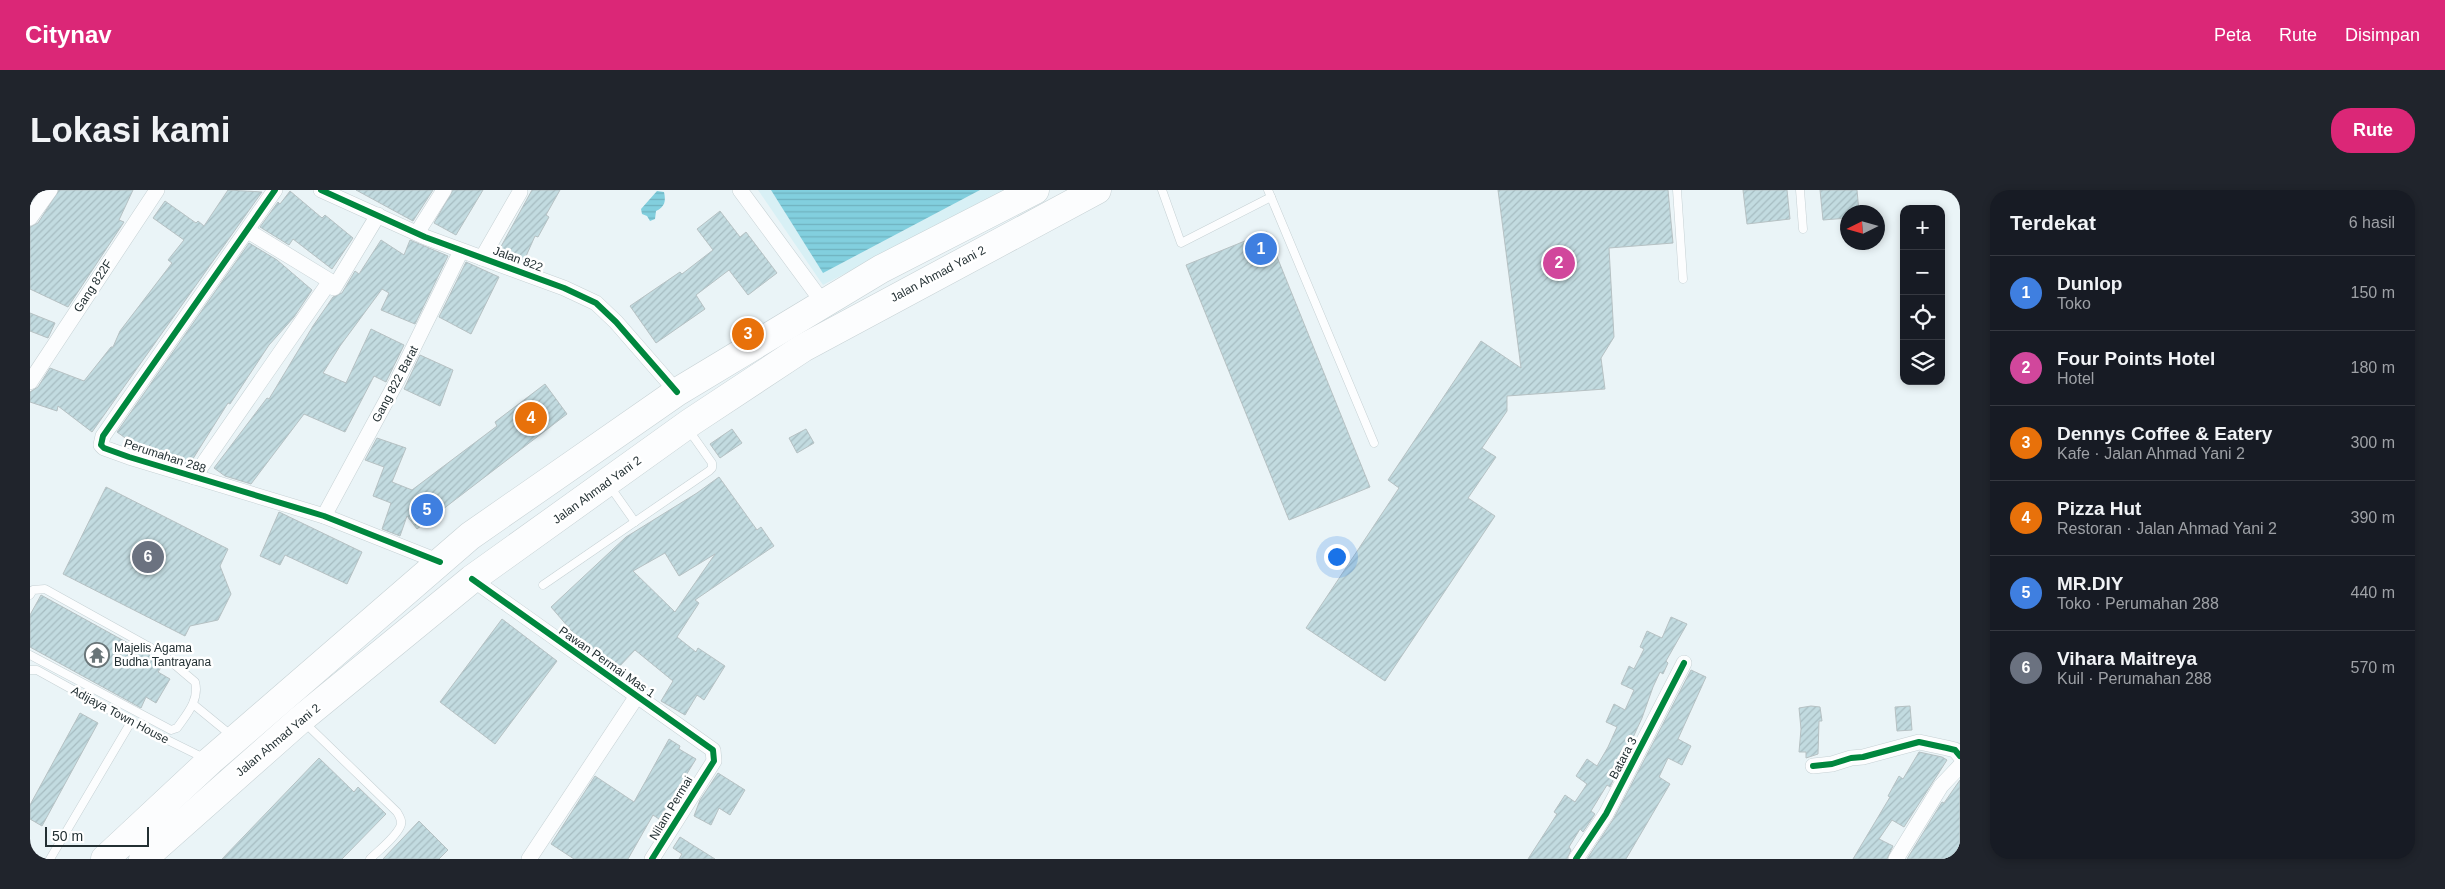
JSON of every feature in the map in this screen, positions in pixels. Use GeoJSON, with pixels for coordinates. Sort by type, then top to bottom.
{"type":"FeatureCollection","features":[{"type":"Feature","properties":{"kind":"highway"},"geometry":{"type":"LineString","coordinates":[[105,859],[210,761],[470,536],[677,392],[881,269],[1035,190]]}},
{"type":"Feature","properties":{"kind":"highway","name":"Jalan Ahmad Yani 2"},"geometry":{"type":"LineString","coordinates":[[143,859],[301,719],[472,580],[686,426],[803,348],[1098,190]]}},
{"type":"Feature","properties":{"kind":"street"},"geometry":{"type":"LineString","coordinates":[[30,218],[50,190]]}},
{"type":"Feature","properties":{"kind":"street","name":"Gang 822F"},"geometry":{"type":"LineString","coordinates":[[30,382],[157,190]]}},
{"type":"Feature","properties":{"kind":"street"},"geometry":{"type":"LineString","coordinates":[[248,231],[275,190]]}},
{"type":"Feature","properties":{"kind":"street","name":"Jalan 822"},"geometry":{"type":"LineString","coordinates":[[320,190],[342,194],[378,215],[417,233],[564,288],[596,303],[616,322],[677,392]]}},
{"type":"Feature","properties":{"kind":"street"},"geometry":{"type":"LineString","coordinates":[[417,233],[444,190]]}},
{"type":"Feature","properties":{"kind":"street"},"geometry":{"type":"LineString","coordinates":[[740,190],[824,304]]}},
{"type":"Feature","properties":{"kind":"street"},"geometry":{"type":"LineString","coordinates":[[482,258],[520,192]]}},
{"type":"Feature","properties":{"kind":"street"},"geometry":{"type":"LineString","coordinates":[[334,288],[378,215]]}},
{"type":"Feature","properties":{"kind":"street","name":"Perumahan 288"},"geometry":{"type":"LineString","coordinates":[[194,477],[330,281],[248,231],[101,441],[104,448],[194,477],[324,516],[440,562]]}},
{"type":"Feature","properties":{"kind":"street","name":"Gang 822 Barat"},"geometry":{"type":"LineString","coordinates":[[324,516],[397,381],[461,251]]}},
{"type":"Feature","properties":{"kind":"street","name":"Pawan Permai Mas 1"},"geometry":{"type":"LineString","coordinates":[[472,580],[713,750],[714,761],[708,768]]}},
{"type":"Feature","properties":{"kind":"street","name":"Batara 3"},"geometry":{"type":"LineString","coordinates":[[1576,859],[1606,814],[1684,664]]}},
{"type":"Feature","properties":{"kind":"street"},"geometry":{"type":"LineString","coordinates":[[529,859],[636,696]]}},
{"type":"Feature","properties":{"kind":"street"},"geometry":{"type":"LineString","coordinates":[[1813,766],[1863,757],[1918,742],[1947,748],[1960,756]]}},
{"type":"Feature","properties":{"kind":"street"},"geometry":{"type":"LineString","coordinates":[[1896,859],[1941,786],[1960,766]]}},
{"type":"Feature","properties":{"kind":"street","name":"Nilam Permai"},"geometry":{"type":"LineString","coordinates":[[652,859],[708,768]]}},
{"type":"Feature","properties":{"kind":"lane"},"geometry":{"type":"LineString","coordinates":[[1162,190],[1180,243],[1270,193],[1374,442]]}},
{"type":"Feature","properties":{"kind":"lane"},"geometry":{"type":"LineString","coordinates":[[1677,190],[1683,279]]}},
{"type":"Feature","properties":{"kind":"lane"},"geometry":{"type":"LineString","coordinates":[[1800,190],[1803,229]]}},
{"type":"Feature","properties":{"kind":"lane"},"geometry":{"type":"LineString","coordinates":[[543,585],[712,468],[712,462],[686,426]]}},
{"type":"Feature","properties":{"kind":"lane"},"geometry":{"type":"LineString","coordinates":[[608,483],[635,522]]}},
{"type":"Feature","properties":{"kind":"lane"},"geometry":{"type":"LineString","coordinates":[[30,595],[33,590],[45,589],[162,654],[195,682],[194,704],[177,728],[171,730],[30,655]]}},
{"type":"Feature","properties":{"kind":"lane","name":"Adijaya Town House"},"geometry":{"type":"LineString","coordinates":[[30,670],[37,670],[131,722],[210,761]]}},
{"type":"Feature","properties":{"kind":"lane"},"geometry":{"type":"LineString","coordinates":[[194,704],[236,739]]}},
{"type":"Feature","properties":{"kind":"lane"},"geometry":{"type":"LineString","coordinates":[[301,719],[397,812],[401,820],[401,826],[370,859]]}},
{"type":"Feature","properties":{"kind":"lane"},"geometry":{"type":"LineString","coordinates":[[50,859],[131,722]]}},
{"type":"Feature","properties":{"kind":"shaded area"},"geometry":{"type":"Polygon","coordinates":[[[758,190],[1005,190],[823,285],[758,190]]]}},
{"type":"Feature","properties":{"kind":"water"},"geometry":{"type":"Polygon","coordinates":[[[771,190],[980,190],[823,273],[771,190]]]}},
{"type":"Feature","properties":{"kind":"water"},"geometry":{"type":"Polygon","coordinates":[[[657,191],[664,192],[665,201],[663,206],[656,211],[655,219],[650,221],[647,216],[642,214],[641,209],[657,191]]]}},
{"type":"Feature","properties":{"kind":"building"},"geometry":{"type":"Polygon","coordinates":[[[59,190],[133,190],[119,220],[124,222],[68,307],[30,289],[30,227],[38,223],[59,190]]]}},
{"type":"Feature","properties":{"kind":"building"},"geometry":{"type":"Polygon","coordinates":[[[228,190],[262,192],[92,432],[58,406],[57,411],[30,402],[30,392],[38,387],[50,368],[84,381],[111,347],[113,347],[120,331],[172,263],[168,260],[184,240],[153,218],[165,201],[196,223],[198,221],[204,226],[228,190]]]}},
{"type":"Feature","properties":{"kind":"building"},"geometry":{"type":"Polygon","coordinates":[[[356,190],[433,190],[413,221],[356,190]]]}},
{"type":"Feature","properties":{"kind":"building"},"geometry":{"type":"Polygon","coordinates":[[[453,190],[483,190],[456,235],[434,223],[453,190]]]}},
{"type":"Feature","properties":{"kind":"building"},"geometry":{"type":"Polygon","coordinates":[[[532,190],[560,190],[546,215],[549,217],[538,237],[535,236],[523,263],[498,252],[532,190]]]}},
{"type":"Feature","properties":{"kind":"building"},"geometry":{"type":"Polygon","coordinates":[[[1498,190],[1668,190],[1673,243],[1609,248],[1614,337],[1601,358],[1605,389],[1507,396],[1507,411],[1482,448],[1496,457],[1468,498],[1495,516],[1385,681],[1306,628],[1399,488],[1388,480],[1481,341],[1521,368],[1498,190]]]}},
{"type":"Feature","properties":{"kind":"building"},"geometry":{"type":"Polygon","coordinates":[[[1743,190],[1787,190],[1790,219],[1747,224],[1743,190]]]}},
{"type":"Feature","properties":{"kind":"building"},"geometry":{"type":"Polygon","coordinates":[[[1820,190],[1857,190],[1858,205],[1840,205],[1840,219],[1823,220],[1820,190]]]}},
{"type":"Feature","properties":{"kind":"building"},"geometry":{"type":"Polygon","coordinates":[[[290,191],[322,218],[325,215],[353,238],[332,269],[293,239],[289,245],[260,227],[278,202],[280,204],[290,191]]]}},
{"type":"Feature","properties":{"kind":"building"},"geometry":{"type":"Polygon","coordinates":[[[720,211],[740,237],[746,232],[777,273],[748,295],[729,270],[696,295],[705,309],[656,343],[630,306],[680,272],[682,274],[713,250],[697,229],[720,211]]]}},
{"type":"Feature","properties":{"kind":"building"},"geometry":{"type":"Polygon","coordinates":[[[1267,232],[1370,487],[1289,520],[1186,265],[1267,232]]]}},
{"type":"Feature","properties":{"kind":"building"},"geometry":{"type":"Polygon","coordinates":[[[381,240],[404,255],[410,240],[448,256],[415,324],[381,310],[389,293],[382,289],[340,346],[323,373],[346,383],[371,329],[404,345],[386,382],[374,376],[345,432],[304,414],[251,484],[225,476],[214,468],[267,398],[269,399],[313,326],[333,297],[342,293],[355,271],[359,274],[381,240]]]}},
{"type":"Feature","properties":{"kind":"building"},"geometry":{"type":"Polygon","coordinates":[[[249,243],[277,260],[312,290],[294,317],[269,345],[230,404],[228,403],[189,465],[163,458],[146,447],[143,451],[117,432],[249,243]]]}},
{"type":"Feature","properties":{"kind":"building"},"geometry":{"type":"Polygon","coordinates":[[[466,262],[499,277],[471,334],[439,317],[466,262]]]}},
{"type":"Feature","properties":{"kind":"building"},"geometry":{"type":"Polygon","coordinates":[[[30,313],[55,323],[48,338],[30,331],[30,313]]]}},
{"type":"Feature","properties":{"kind":"building"},"geometry":{"type":"Polygon","coordinates":[[[420,355],[453,370],[440,406],[404,389],[420,355]]]}},
{"type":"Feature","properties":{"kind":"building"},"geometry":{"type":"Polygon","coordinates":[[[545,384],[567,414],[417,529],[407,516],[400,536],[382,529],[391,503],[373,496],[384,467],[365,460],[377,438],[406,448],[392,482],[412,490],[497,426],[495,422],[545,384]]]}},
{"type":"Feature","properties":{"kind":"building"},"geometry":{"type":"Polygon","coordinates":[[[732,429],[742,443],[720,458],[710,444],[732,429]]]}},
{"type":"Feature","properties":{"kind":"building"},"geometry":{"type":"Polygon","coordinates":[[[806,429],[814,443],[797,453],[789,438],[806,429]]]}},
{"type":"Feature","properties":{"kind":"building"},"geometry":{"type":"Polygon","coordinates":[[[719,477],[757,530],[761,527],[774,546],[695,600],[699,603],[677,637],[696,652],[698,648],[725,666],[704,700],[697,695],[685,715],[661,701],[673,681],[635,650],[616,670],[588,650],[551,607],[626,537],[697,493],[719,477]],[[665,553],[633,571],[675,612],[715,554],[679,576],[665,553]]]}},
{"type":"Feature","properties":{"kind":"building"},"geometry":{"type":"Polygon","coordinates":[[[106,487],[228,549],[220,566],[231,594],[218,620],[190,626],[185,636],[63,574],[106,487]]]}},
{"type":"Feature","properties":{"kind":"building"},"geometry":{"type":"Polygon","coordinates":[[[279,512],[362,552],[347,584],[285,555],[280,565],[260,556],[279,512]]]}},
{"type":"Feature","properties":{"kind":"building","name":"Majelis Agama Budha Tantrayana"},"geometry":{"type":"Polygon","coordinates":[[[41,595],[164,663],[158,672],[170,679],[156,703],[146,697],[141,708],[30,647],[30,615],[41,595]]]}},
{"type":"Feature","properties":{"kind":"building"},"geometry":{"type":"Polygon","coordinates":[[[1671,617],[1687,624],[1666,661],[1668,663],[1663,674],[1660,672],[1642,718],[1610,787],[1607,785],[1591,811],[1595,814],[1583,832],[1580,829],[1569,847],[1571,850],[1567,859],[1528,859],[1557,814],[1554,812],[1565,795],[1575,802],[1587,784],[1576,776],[1587,759],[1597,766],[1608,747],[1617,727],[1606,722],[1614,704],[1625,710],[1634,690],[1621,684],[1629,666],[1634,669],[1644,649],[1640,647],[1647,631],[1662,638],[1671,617]]]}},
{"type":"Feature","properties":{"kind":"building"},"geometry":{"type":"Polygon","coordinates":[[[502,619],[557,661],[495,744],[440,702],[502,619]]]}},
{"type":"Feature","properties":{"kind":"building"},"geometry":{"type":"Polygon","coordinates":[[[1691,670],[1706,677],[1678,739],[1691,746],[1682,765],[1668,758],[1659,777],[1670,784],[1626,859],[1587,859],[1614,818],[1691,670]]]}},
{"type":"Feature","properties":{"kind":"building"},"geometry":{"type":"Polygon","coordinates":[[[1910,706],[1912,730],[1897,731],[1895,707],[1910,706]]]}},
{"type":"Feature","properties":{"kind":"building"},"geometry":{"type":"Polygon","coordinates":[[[1820,707],[1822,721],[1819,721],[1818,754],[1806,758],[1806,752],[1799,752],[1801,729],[1799,708],[1820,707]]]}},
{"type":"Feature","properties":{"kind":"building"},"geometry":{"type":"Polygon","coordinates":[[[80,713],[98,723],[42,826],[30,819],[30,805],[80,713]]]}},
{"type":"Feature","properties":{"kind":"building"},"geometry":{"type":"Polygon","coordinates":[[[669,739],[680,746],[679,749],[696,759],[659,819],[653,815],[628,859],[574,859],[551,844],[595,776],[634,802],[669,739]]]}},
{"type":"Feature","properties":{"kind":"building"},"geometry":{"type":"Polygon","coordinates":[[[1919,752],[1942,757],[1947,760],[1904,827],[1892,820],[1879,839],[1893,846],[1887,859],[1853,859],[1890,797],[1888,796],[1899,776],[1903,779],[1919,752]]]}},
{"type":"Feature","properties":{"kind":"building"},"geometry":{"type":"Polygon","coordinates":[[[319,758],[354,792],[358,787],[386,814],[342,859],[222,859],[319,758]]]}},
{"type":"Feature","properties":{"kind":"building"},"geometry":{"type":"Polygon","coordinates":[[[718,773],[745,790],[730,815],[719,808],[711,825],[694,816],[700,800],[718,773]]]}},
{"type":"Feature","properties":{"kind":"building"},"geometry":{"type":"Polygon","coordinates":[[[1960,780],[1960,859],[1907,859],[1942,802],[1944,803],[1960,780]]]}},
{"type":"Feature","properties":{"kind":"building"},"geometry":{"type":"Polygon","coordinates":[[[419,821],[448,850],[439,859],[383,859],[419,821]]]}},
{"type":"Feature","properties":{"kind":"building"},"geometry":{"type":"Polygon","coordinates":[[[680,837],[715,859],[679,859],[682,854],[673,848],[680,837]]]}},
{"type":"Feature","properties":{"kind":"cycle path"},"geometry":{"type":"LineString","coordinates":[[275,190],[103,436],[101,445],[104,448],[129,457],[324,516],[440,562]]}},
{"type":"Feature","properties":{"kind":"cycle path"},"geometry":{"type":"LineString","coordinates":[[321,190],[425,237],[564,288],[596,303],[616,322],[677,392]]}},
{"type":"Feature","properties":{"kind":"cycle path"},"geometry":{"type":"LineString","coordinates":[[472,579],[713,750],[714,761],[652,859]]}},
{"type":"Feature","properties":{"kind":"cycle path"},"geometry":{"type":"LineString","coordinates":[[1576,859],[1606,814],[1684,663]]}},
{"type":"Feature","properties":{"kind":"cycle path"},"geometry":{"type":"LineString","coordinates":[[1813,766],[1863,757],[1919,742],[1955,750],[1960,756]]}},
{"type":"Feature","properties":{"kind":"place","name":"Dunlop"},"geometry":{"type":"Point","coordinates":[1261,249]}},
{"type":"Feature","properties":{"kind":"place","name":"Four Points Hotel"},"geometry":{"type":"Point","coordinates":[1559,263]}},
{"type":"Feature","properties":{"kind":"place","name":"Dennys Coffee & Eatery"},"geometry":{"type":"Point","coordinates":[748,334]}},
{"type":"Feature","properties":{"kind":"place","name":"Pizza Hut"},"geometry":{"type":"Point","coordinates":[531,418]}},
{"type":"Feature","properties":{"kind":"place","name":"MR.DIY"},"geometry":{"type":"Point","coordinates":[427,510]}},
{"type":"Feature","properties":{"kind":"place","name":"Vihara Maitreya"},"geometry":{"type":"Point","coordinates":[148,557]}},
{"type":"Feature","properties":{"kind":"place","name":"Majelis Agama Budha Tantrayana"},"geometry":{"type":"Point","coordinates":[97,655]}}]}
